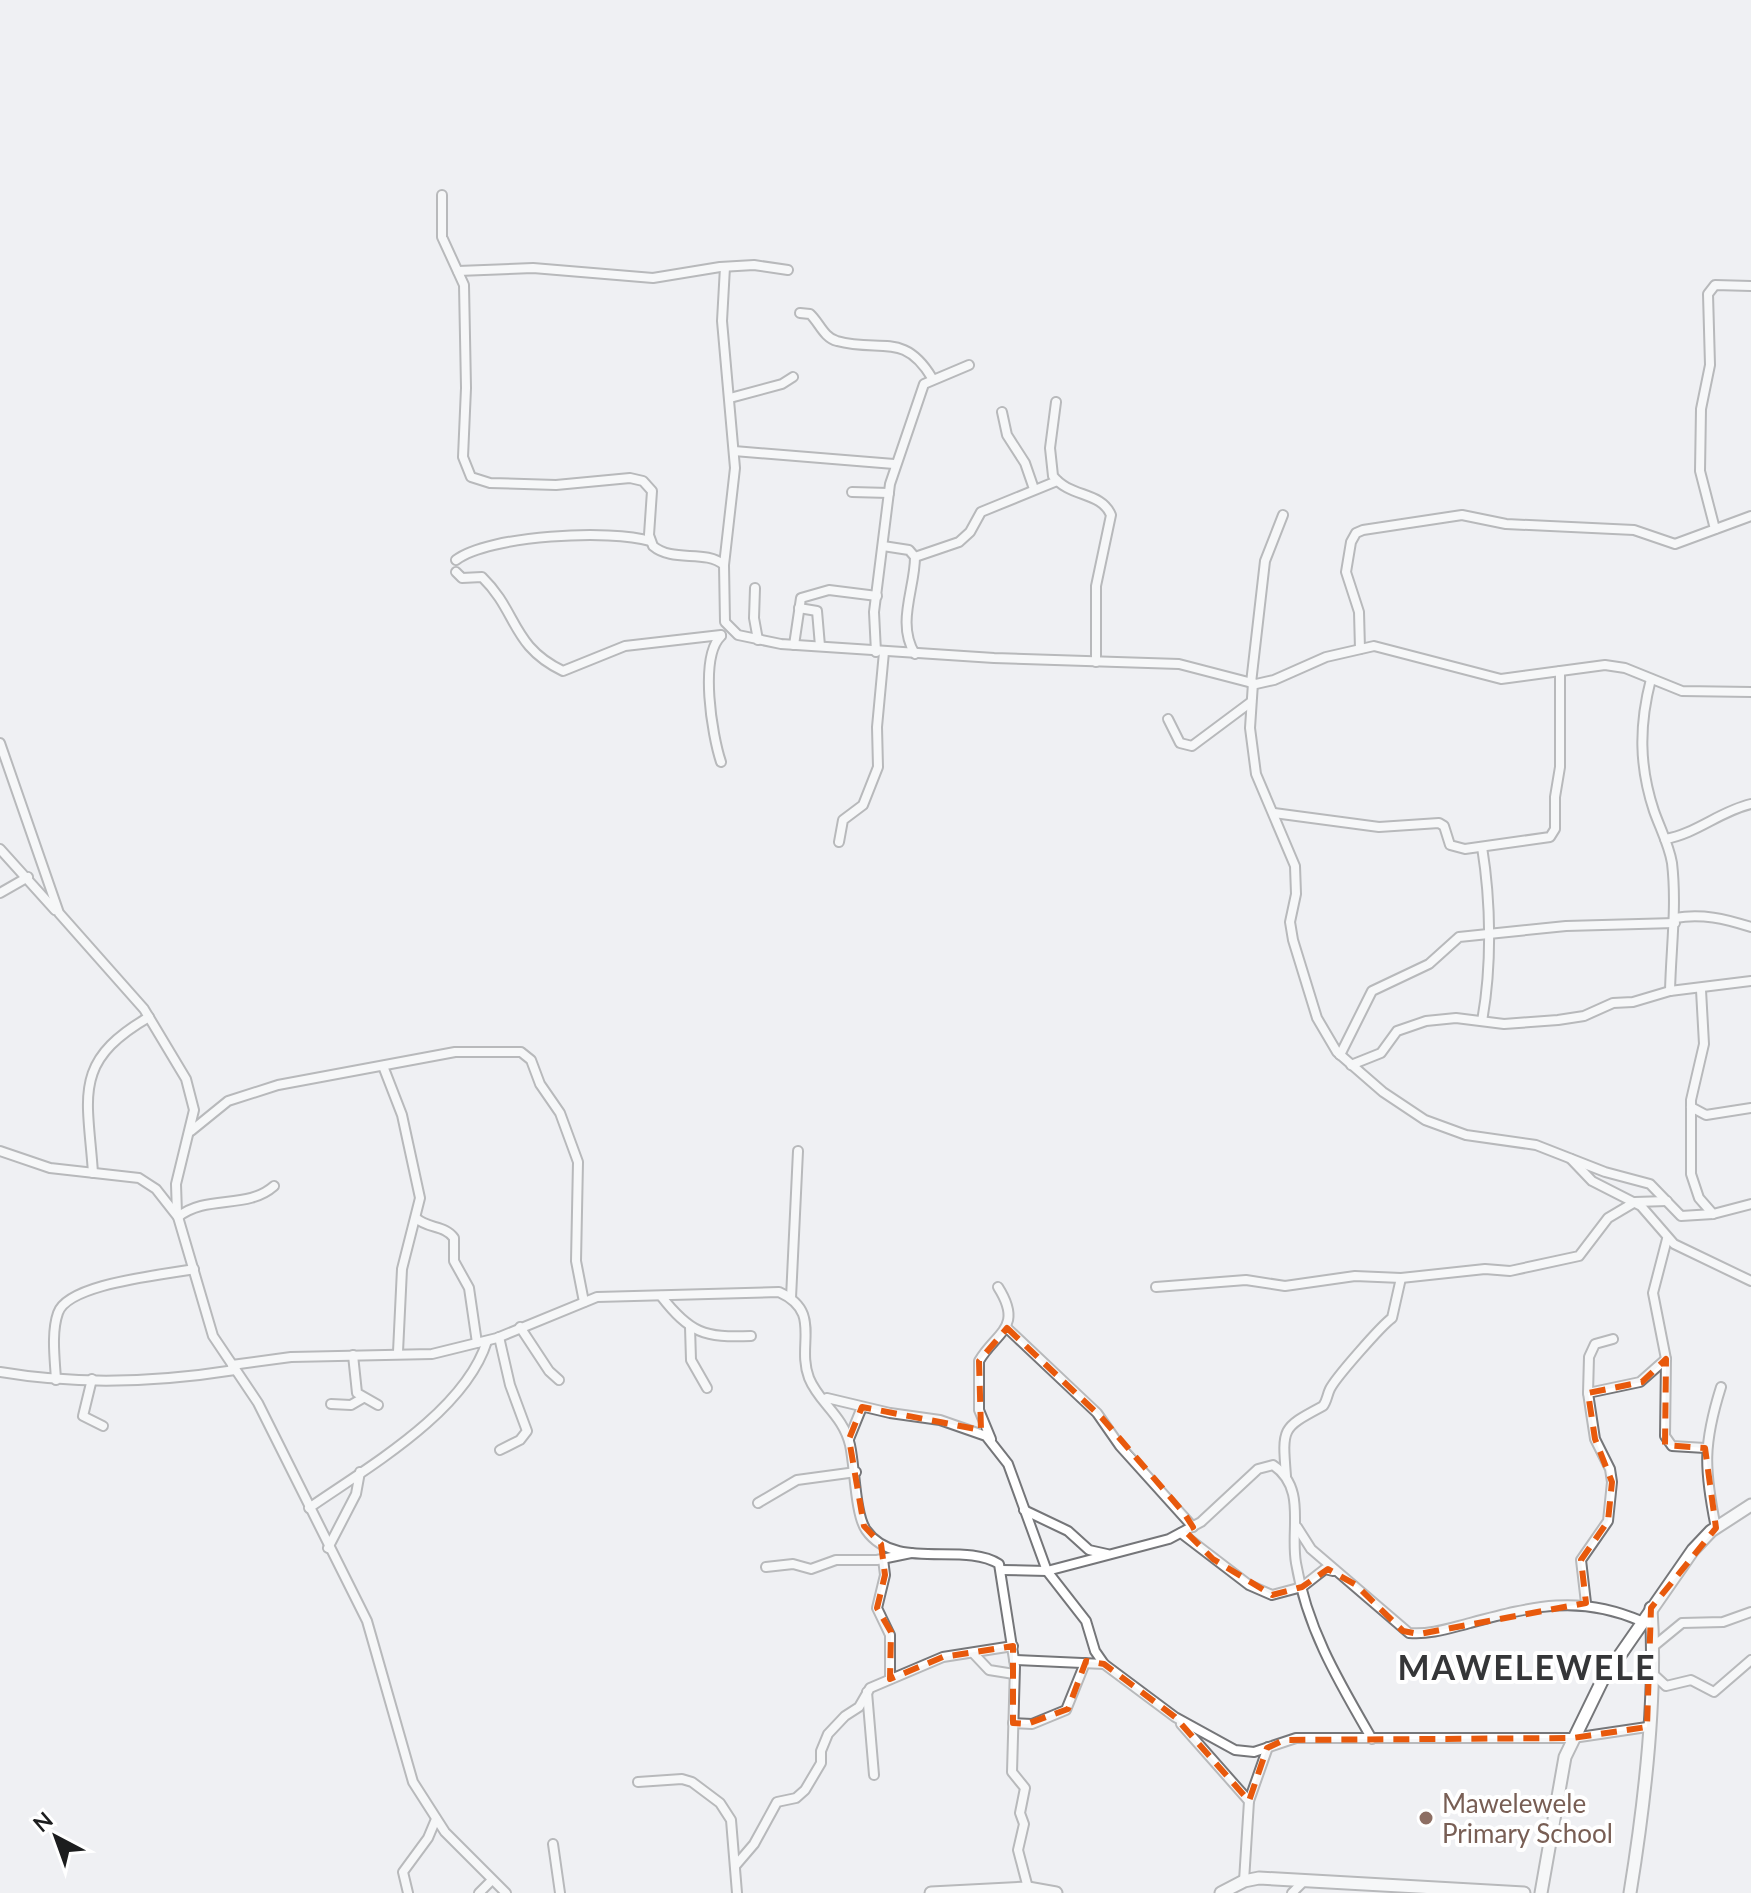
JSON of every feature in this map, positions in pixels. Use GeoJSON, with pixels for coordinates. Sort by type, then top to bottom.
{"type":"FeatureCollection","features":[{"type":"Feature","properties":{"kind":"street"},"geometry":{"type":"LineString","coordinates":[[442,195],[442,237],[464,285],[466,388],[463,457],[471,477],[490,483],[543,485],[630,478],[643,481],[652,491],[650,541]]}},
{"type":"Feature","properties":{"kind":"street"},"geometry":{"type":"LineString","coordinates":[[458,271],[533,268],[653,278],[754,265],[788,270]]}},
{"type":"Feature","properties":{"kind":"street"},"geometry":{"type":"LineString","coordinates":[[721,762],[712,730],[710,658],[715,642],[725,632],[724,565],[734,495],[734,451],[722,321],[725,267]]}},
{"type":"Feature","properties":{"kind":"street"},"geometry":{"type":"LineString","coordinates":[[1715,529],[1700,471],[1701,409],[1710,365],[1708,294],[1715,285],[1751,286]]}},
{"type":"Feature","properties":{"kind":"street"},"geometry":{"type":"LineString","coordinates":[[800,313],[813,317],[827,335],[838,342],[905,348],[918,356],[932,378]]}},
{"type":"Feature","properties":{"kind":"street"},"geometry":{"type":"LineString","coordinates":[[839,842],[846,816],[863,805],[878,767],[880,652],[873,629],[894,464],[924,384],[932,378],[969,365]]}},
{"type":"Feature","properties":{"kind":"street"},"geometry":{"type":"LineString","coordinates":[[730,398],[782,384],[793,377]]}},
{"type":"Feature","properties":{"kind":"street"},"geometry":{"type":"LineString","coordinates":[[1056,402],[1050,448],[1051,466],[1057,481],[1072,493],[1099,500],[1111,515],[1096,586],[1096,662]]}},
{"type":"Feature","properties":{"kind":"street"},"geometry":{"type":"LineString","coordinates":[[1002,412],[1007,435],[1025,463],[1034,489]]}},
{"type":"Feature","properties":{"kind":"street"},"geometry":{"type":"LineString","coordinates":[[734,451],[894,464]]}},
{"type":"Feature","properties":{"kind":"street"},"geometry":{"type":"LineString","coordinates":[[915,557],[959,542],[970,532],[981,512],[1057,481]]}},
{"type":"Feature","properties":{"kind":"street"},"geometry":{"type":"LineString","coordinates":[[852,492],[889,493]]}},
{"type":"Feature","properties":{"kind":"street"},"geometry":{"type":"LineString","coordinates":[[1283,515],[1265,561],[1252,683],[1254,764],[1261,790],[1274,813],[1295,866],[1296,894],[1290,922],[1295,949],[1319,1021],[1340,1055],[1383,1092],[1425,1120],[1466,1135],[1536,1145],[1650,1184],[1681,1216],[1713,1214],[1751,1204]]}},
{"type":"Feature","properties":{"kind":"street"},"geometry":{"type":"LineString","coordinates":[[1360,649],[1359,612],[1346,572],[1351,542],[1363,530],[1462,515],[1506,524],[1634,530],[1675,544],[1751,516]]}},
{"type":"Feature","properties":{"kind":"street"},"geometry":{"type":"LineString","coordinates":[[456,560],[486,548],[583,534],[620,534],[650,541],[666,554],[716,559],[724,565]]}},
{"type":"Feature","properties":{"kind":"street"},"geometry":{"type":"LineString","coordinates":[[883,546],[909,550],[915,557],[907,619],[908,641],[915,654]]}},
{"type":"Feature","properties":{"kind":"street"},"geometry":{"type":"LineString","coordinates":[[456,572],[462,578],[482,577],[507,610],[519,638],[563,671],[625,646],[725,632],[794,645],[880,652],[1192,666],[1252,683],[1274,680],[1326,657],[1360,649],[1391,649],[1501,679],[1605,665],[1682,691],[1751,692]]}},
{"type":"Feature","properties":{"kind":"street"},"geometry":{"type":"LineString","coordinates":[[755,588],[754,618],[758,640]]}},
{"type":"Feature","properties":{"kind":"street"},"geometry":{"type":"LineString","coordinates":[[794,645],[801,598],[819,591],[877,596]]}},
{"type":"Feature","properties":{"kind":"street"},"geometry":{"type":"LineString","coordinates":[[799,608],[817,611],[820,646]]}},
{"type":"Feature","properties":{"kind":"street"},"geometry":{"type":"LineString","coordinates":[[1274,813],[1379,827],[1439,823],[1444,826],[1450,845],[1465,849],[1545,840],[1554,834],[1560,767],[1560,671]]}},
{"type":"Feature","properties":{"kind":"street"},"geometry":{"type":"LineString","coordinates":[[1651,679],[1641,724],[1642,752],[1647,789],[1671,861],[1675,920],[1670,991]]}},
{"type":"Feature","properties":{"kind":"street"},"geometry":{"type":"LineString","coordinates":[[1168,719],[1180,743],[1192,746],[1252,702]]}},
{"type":"Feature","properties":{"kind":"street"},"geometry":{"type":"LineString","coordinates":[[0,743],[59,913]]}},
{"type":"Feature","properties":{"kind":"street"},"geometry":{"type":"LineString","coordinates":[[1665,839],[1683,835],[1718,814],[1751,804]]}},
{"type":"Feature","properties":{"kind":"street"},"geometry":{"type":"LineString","coordinates":[[1482,847],[1487,892],[1487,979],[1482,1021]]}},
{"type":"Feature","properties":{"kind":"street"},"geometry":{"type":"LineString","coordinates":[[0,849],[149,1017],[186,1079],[193,1100],[191,1131],[176,1184],[178,1216],[213,1336],[262,1411],[367,1621],[405,1760],[436,1819],[491,1881],[506,1893]]}},
{"type":"Feature","properties":{"kind":"street"},"geometry":{"type":"LineString","coordinates":[[0,893],[28,877]]}},
{"type":"Feature","properties":{"kind":"street"},"geometry":{"type":"LineString","coordinates":[[1340,1055],[1358,1014],[1375,988],[1421,969],[1459,937],[1675,920],[1693,914],[1751,927]]}},
{"type":"Feature","properties":{"kind":"street"},"geometry":{"type":"LineString","coordinates":[[1351,1065],[1375,1057],[1393,1033],[1424,1021],[1455,1018],[1504,1024],[1558,1020],[1584,1016],[1603,1005],[1633,1002],[1670,991],[1701,990],[1751,981]]}},
{"type":"Feature","properties":{"kind":"street"},"geometry":{"type":"LineString","coordinates":[[1701,990],[1704,1044],[1691,1107],[1692,1180],[1699,1198],[1713,1214]]}},
{"type":"Feature","properties":{"kind":"street"},"geometry":{"type":"LineString","coordinates":[[93,1173],[86,1097],[90,1079],[117,1039],[149,1017]]}},
{"type":"Feature","properties":{"kind":"street"},"geometry":{"type":"LineString","coordinates":[[191,1131],[228,1101],[254,1092],[455,1052],[514,1051],[528,1055],[540,1084],[568,1129],[578,1162],[576,1261],[584,1302]]}},
{"type":"Feature","properties":{"kind":"street"},"geometry":{"type":"LineString","coordinates":[[383,1066],[402,1115],[418,1179],[416,1218],[402,1269],[398,1352]]}},
{"type":"Feature","properties":{"kind":"street"},"geometry":{"type":"LineString","coordinates":[[1691,1107],[1702,1115],[1751,1108]]}},
{"type":"Feature","properties":{"kind":"street"},"geometry":{"type":"LineString","coordinates":[[0,1151],[50,1168],[131,1176],[147,1182],[178,1216]]}},
{"type":"Feature","properties":{"kind":"street"},"geometry":{"type":"LineString","coordinates":[[791,1298],[798,1151]]}},
{"type":"Feature","properties":{"kind":"street"},"geometry":{"type":"LineString","coordinates":[[1571,1159],[1592,1181],[1647,1211],[1667,1239],[1687,1253],[1751,1281]]}},
{"type":"Feature","properties":{"kind":"street"},"geometry":{"type":"LineString","coordinates":[[178,1216],[196,1206],[252,1199],[274,1186]]}},
{"type":"Feature","properties":{"kind":"street"},"geometry":{"type":"LineString","coordinates":[[1156,1287],[1246,1280],[1285,1286],[1355,1276],[1401,1278],[1485,1269],[1510,1271],[1579,1256],[1608,1218],[1635,1202],[1667,1201]]}},
{"type":"Feature","properties":{"kind":"street"},"geometry":{"type":"LineString","coordinates":[[309,1508],[443,1408],[473,1371],[482,1342],[469,1288],[454,1261],[454,1238],[446,1230],[427,1226],[416,1218]]}},
{"type":"Feature","properties":{"kind":"street"},"geometry":{"type":"LineString","coordinates":[[1667,1239],[1653,1293],[1666,1359],[1666,1442],[1672,1446],[1705,1448]]}},
{"type":"Feature","properties":{"kind":"street"},"geometry":{"type":"LineString","coordinates":[[56,1380],[57,1314],[65,1302],[86,1289],[194,1269]]}},
{"type":"Feature","properties":{"kind":"street"},"geometry":{"type":"LineString","coordinates":[[1286,1479],[1284,1446],[1289,1425],[1323,1406],[1338,1377],[1372,1342],[1380,1326],[1392,1318],[1401,1278]]}},
{"type":"Feature","properties":{"kind":"street"},"geometry":{"type":"LineString","coordinates":[[993,1443],[979,1410],[979,1361],[1007,1328],[1006,1303],[998,1287]]}},
{"type":"Feature","properties":{"kind":"street"},"geometry":{"type":"LineString","coordinates":[[0,1372],[56,1380],[192,1376],[291,1357],[398,1352],[432,1354],[499,1337],[597,1297],[779,1292],[791,1298],[803,1313],[810,1380],[840,1418],[849,1439],[866,1530],[878,1541],[912,1553]]}},
{"type":"Feature","properties":{"kind":"street"},"geometry":{"type":"LineString","coordinates":[[661,1296],[690,1327],[705,1335],[751,1336]]}},
{"type":"Feature","properties":{"kind":"street"},"geometry":{"type":"LineString","coordinates":[[520,1327],[549,1371],[559,1380]]}},
{"type":"Feature","properties":{"kind":"street"},"geometry":{"type":"LineString","coordinates":[[690,1327],[691,1360],[707,1388]]}},
{"type":"Feature","properties":{"kind":"street"},"geometry":{"type":"LineString","coordinates":[[1007,1328],[1097,1413],[1120,1446],[1193,1527]]}},
{"type":"Feature","properties":{"kind":"street"},"geometry":{"type":"LineString","coordinates":[[499,1337],[510,1385],[527,1431],[520,1440],[500,1450]]}},
{"type":"Feature","properties":{"kind":"street"},"geometry":{"type":"LineString","coordinates":[[1586,1603],[1581,1560],[1608,1521],[1612,1482],[1610,1469],[1595,1439],[1588,1393],[1590,1350],[1601,1340],[1613,1339]]}},
{"type":"Feature","properties":{"kind":"street"},"geometry":{"type":"LineString","coordinates":[[353,1355],[356,1389],[363,1398],[378,1405]]}},
{"type":"Feature","properties":{"kind":"street"},"geometry":{"type":"LineString","coordinates":[[1588,1393],[1640,1382],[1666,1359]]}},
{"type":"Feature","properties":{"kind":"street"},"geometry":{"type":"LineString","coordinates":[[92,1379],[82,1412],[86,1420],[103,1426]]}},
{"type":"Feature","properties":{"kind":"street"},"geometry":{"type":"LineString","coordinates":[[1716,1528],[1706,1479],[1705,1448],[1721,1387]]}},
{"type":"Feature","properties":{"kind":"street"},"geometry":{"type":"LineString","coordinates":[[823,1396],[862,1407],[959,1424],[983,1434],[1008,1464],[1047,1571],[1086,1621],[1095,1651],[1104,1664],[1175,1717],[1235,1750],[1254,1752],[1296,1738],[1573,1738],[1647,1727]]}},
{"type":"Feature","properties":{"kind":"street"},"geometry":{"type":"LineString","coordinates":[[331,1404],[351,1405],[363,1398]]}},
{"type":"Feature","properties":{"kind":"street"},"geometry":{"type":"LineString","coordinates":[[849,1439],[862,1407]]}},
{"type":"Feature","properties":{"kind":"street"},"geometry":{"type":"LineString","coordinates":[[1001,1570],[1047,1571],[1181,1533],[1193,1527],[1258,1469],[1273,1465],[1294,1494],[1294,1543],[1307,1612],[1327,1661],[1372,1739]]}},
{"type":"Feature","properties":{"kind":"street"},"geometry":{"type":"LineString","coordinates":[[328,1548],[356,1494],[360,1472]]}},
{"type":"Feature","properties":{"kind":"street"},"geometry":{"type":"LineString","coordinates":[[758,1503],[797,1480],[856,1472]]}},
{"type":"Feature","properties":{"kind":"street"},"geometry":{"type":"LineString","coordinates":[[1541,1893],[1558,1788],[1573,1738],[1602,1681],[1693,1550],[1716,1528],[1751,1505]]}},
{"type":"Feature","properties":{"kind":"street"},"geometry":{"type":"LineString","coordinates":[[1024,1510],[1068,1531],[1089,1550],[1110,1555]]}},
{"type":"Feature","properties":{"kind":"street"},"geometry":{"type":"LineString","coordinates":[[1295,1523],[1311,1549],[1409,1633],[1439,1631],[1551,1606],[1586,1603],[1641,1621]]}},
{"type":"Feature","properties":{"kind":"street"},"geometry":{"type":"LineString","coordinates":[[1181,1533],[1263,1592],[1279,1595],[1302,1587],[1325,1569],[1338,1573]]}},
{"type":"Feature","properties":{"kind":"street"},"geometry":{"type":"LineString","coordinates":[[766,1567],[793,1564],[811,1569],[836,1560],[883,1559],[912,1553],[959,1554],[998,1562],[1013,1646],[1012,1772],[1025,1788],[1020,1813],[1024,1824],[1018,1850],[1028,1888]]}},
{"type":"Feature","properties":{"kind":"street"},"geometry":{"type":"LineString","coordinates":[[883,1559],[885,1575],[877,1608],[890,1635],[890,1679]]}},
{"type":"Feature","properties":{"kind":"street"},"geometry":{"type":"LineString","coordinates":[[1630,1893],[1639,1837],[1654,1646],[1651,1608]]}},
{"type":"Feature","properties":{"kind":"street"},"geometry":{"type":"LineString","coordinates":[[1654,1646],[1682,1623],[1723,1622],[1751,1612]]}},
{"type":"Feature","properties":{"kind":"street"},"geometry":{"type":"LineString","coordinates":[[736,1865],[754,1844],[777,1802],[796,1798],[805,1790],[821,1763],[821,1751],[828,1734],[845,1716],[859,1707],[867,1691],[932,1660],[1013,1646]]}},
{"type":"Feature","properties":{"kind":"street"},"geometry":{"type":"LineString","coordinates":[[973,1653],[989,1670],[1014,1674]]}},
{"type":"Feature","properties":{"kind":"street"},"geometry":{"type":"LineString","coordinates":[[1014,1660],[1104,1664]]}},
{"type":"Feature","properties":{"kind":"street"},"geometry":{"type":"LineString","coordinates":[[1652,1673],[1666,1686],[1691,1680],[1714,1692],[1751,1660]]}},
{"type":"Feature","properties":{"kind":"street"},"geometry":{"type":"LineString","coordinates":[[1013,1723],[1032,1724],[1068,1709],[1085,1663]]}},
{"type":"Feature","properties":{"kind":"street"},"geometry":{"type":"LineString","coordinates":[[867,1691],[874,1775]]}},
{"type":"Feature","properties":{"kind":"street"},"geometry":{"type":"LineString","coordinates":[[1175,1717],[1249,1801]]}},
{"type":"Feature","properties":{"kind":"street"},"geometry":{"type":"LineString","coordinates":[[1244,1881],[1249,1801],[1268,1747]]}},
{"type":"Feature","properties":{"kind":"street"},"geometry":{"type":"LineString","coordinates":[[638,1782],[682,1779],[711,1795],[731,1820],[737,1893]]}},
{"type":"Feature","properties":{"kind":"street"},"geometry":{"type":"LineString","coordinates":[[408,1893],[403,1872],[428,1838],[436,1819]]}},
{"type":"Feature","properties":{"kind":"street"},"geometry":{"type":"LineString","coordinates":[[553,1844],[560,1893]]}},
{"type":"Feature","properties":{"kind":"street"},"geometry":{"type":"LineString","coordinates":[[1292,1893],[1305,1880]]}},
{"type":"Feature","properties":{"kind":"street"},"geometry":{"type":"LineString","coordinates":[[1221,1893],[1244,1881],[1305,1880],[1436,1891],[1524,1893]]}},
{"type":"Feature","properties":{"kind":"street"},"geometry":{"type":"LineString","coordinates":[[479,1893],[491,1881]]}},
{"type":"Feature","properties":{"kind":"street"},"geometry":{"type":"LineString","coordinates":[[931,1893],[1028,1888],[1056,1893]]}},
{"type":"Feature","properties":{"kind":"highlighted area"},"geometry":{"type":"Polygon","coordinates":[[[1007,1328],[1102,1418],[1184,1513],[1193,1527],[1185,1531],[1213,1559],[1272,1595],[1302,1587],[1328,1569],[1356,1585],[1403,1631],[1419,1634],[1586,1603],[1581,1560],[1608,1521],[1612,1482],[1595,1439],[1588,1393],[1642,1382],[1666,1359],[1665,1445],[1705,1448],[1716,1528],[1651,1608],[1647,1727],[1573,1738],[1284,1740],[1267,1748],[1249,1801],[1175,1717],[1104,1664],[1086,1661],[1068,1709],[1027,1724],[1013,1723],[1013,1646],[943,1657],[890,1679],[891,1632],[877,1608],[885,1575],[881,1544],[864,1526],[849,1439],[862,1407],[981,1430],[979,1361],[1007,1328]]]}},
{"type":"Feature","properties":{"kind":"place","name":"Mawelewele Primary School"},"geometry":{"type":"Point","coordinates":[1426,1818]}},
{"type":"Feature","properties":{"kind":"district","name":"MAWELEWELE"},"geometry":{"type":"Point","coordinates":[1527,1666]}}]}
